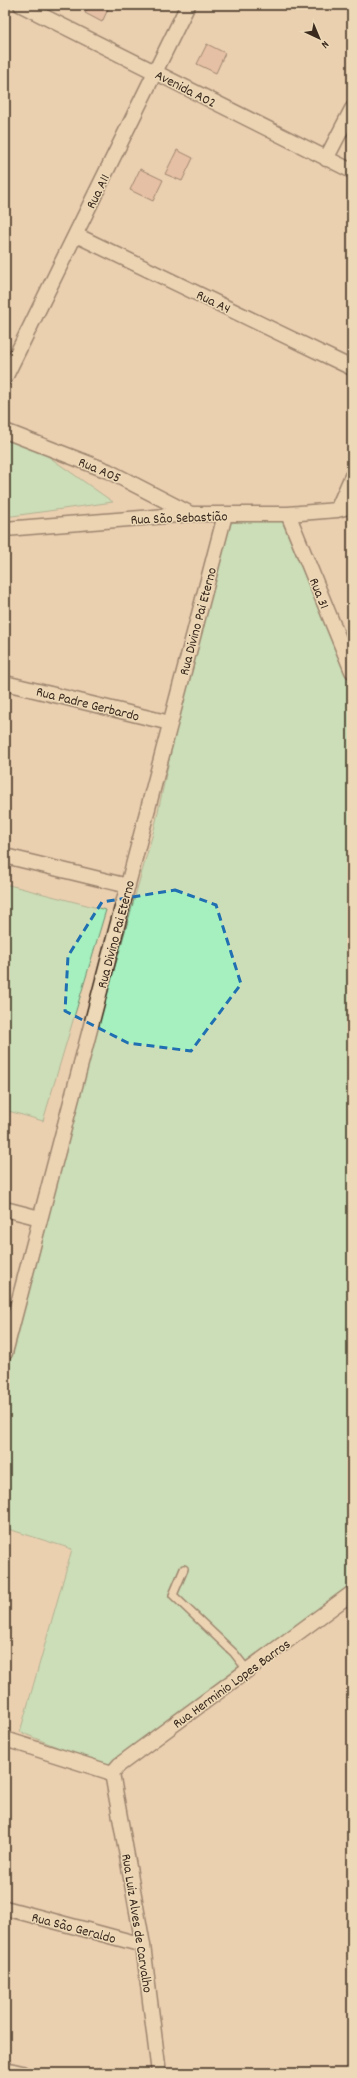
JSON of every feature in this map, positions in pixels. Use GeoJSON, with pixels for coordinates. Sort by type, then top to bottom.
{"type":"FeatureCollection","features":[{"type":"Feature","properties":{"kind":"street","name":"Avenida A02"},"geometry":{"type":"LineString","coordinates":[[21,5],[352,171]]}},
{"type":"Feature","properties":{"kind":"street","name":"Rua A11"},"geometry":{"type":"LineString","coordinates":[[5,378],[188,5]]}},
{"type":"Feature","properties":{"kind":"street"},"geometry":{"type":"LineString","coordinates":[[326,159],[352,109]]}},
{"type":"Feature","properties":{"kind":"street","name":"Rua A4"},"geometry":{"type":"LineString","coordinates":[[76,235],[352,368]]}},
{"type":"Feature","properties":{"kind":"street","name":"Rua A05"},"geometry":{"type":"LineString","coordinates":[[5,431],[108,471],[191,514]]}},
{"type":"Feature","properties":{"kind":"street"},"geometry":{"type":"LineString","coordinates":[[337,510],[352,476]]}},
{"type":"Feature","properties":{"kind":"street","name":"Rua São Sebastião"},"geometry":{"type":"LineString","coordinates":[[5,529],[191,514],[288,514],[337,510],[352,506]]}},
{"type":"Feature","properties":{"kind":"street","name":"Rua 31"},"geometry":{"type":"LineString","coordinates":[[288,514],[352,671]]}},
{"type":"Feature","properties":{"kind":"street","name":"Rua Divino Pai Eterno"},"geometry":{"type":"LineString","coordinates":[[5,1353],[225,515]]}},
{"type":"Feature","properties":{"kind":"street","name":"Rua Padre Gerbardo"},"geometry":{"type":"LineString","coordinates":[[5,683],[170,723]]}},
{"type":"Feature","properties":{"kind":"street"},"geometry":{"type":"LineString","coordinates":[[5,856],[128,886]]}},
{"type":"Feature","properties":{"kind":"street"},"geometry":{"type":"LineString","coordinates":[[5,1209],[40,1218]]}},
{"type":"Feature","properties":{"kind":"street","name":"Rua Herminio Lopes Barros"},"geometry":{"type":"LineString","coordinates":[[112,1773],[119,1765],[249,1671],[352,1593]]}},
{"type":"Feature","properties":{"kind":"street"},"geometry":{"type":"LineString","coordinates":[[5,1739],[112,1773]]}},
{"type":"Feature","properties":{"kind":"street","name":"Rua Luiz Alves de Carvalho"},"geometry":{"type":"LineString","coordinates":[[112,1773],[143,1945],[158,2073]]}},
{"type":"Feature","properties":{"kind":"street","name":"Rua São Geraldo"},"geometry":{"type":"LineString","coordinates":[[5,1908],[143,1945]]}},
{"type":"Feature","properties":{"kind":"street"},"geometry":{"type":"LineString","coordinates":[[5,2069],[22,2073]]}},
{"type":"Feature","properties":{"kind":"lane"},"geometry":{"type":"LineString","coordinates":[[184,1569],[173,1595],[234,1653],[249,1671]]}},
{"type":"Feature","properties":{"kind":"highlighted area"},"geometry":{"type":"Polygon","coordinates":[[[175,890],[216,905],[241,984],[191,1051],[128,1043],[65,1011],[68,956],[102,902],[175,890]]]}},
{"type":"Feature","properties":{"kind":"green space"},"geometry":{"type":"Polygon","coordinates":[[[5,434],[32,445],[113,502],[5,517],[5,434]]]}},
{"type":"Feature","properties":{"kind":"green space"},"geometry":{"type":"Polygon","coordinates":[[[281,519],[352,687],[352,1585],[109,1768],[20,1732],[72,1549],[5,1528],[5,1365],[43,1219],[155,826],[176,727],[228,523],[281,519]]]}},
{"type":"Feature","properties":{"kind":"green space"},"geometry":{"type":"Polygon","coordinates":[[[5,884],[106,910],[43,1121],[5,1110],[5,884]]]}},
{"type":"Feature","properties":{"kind":"building"},"geometry":{"type":"Polygon","coordinates":[[[89,5],[110,5],[102,22],[85,13],[89,5]]]}},
{"type":"Feature","properties":{"kind":"building"},"geometry":{"type":"Polygon","coordinates":[[[207,44],[225,53],[216,73],[197,64],[207,44]]]}},
{"type":"Feature","properties":{"kind":"building"},"geometry":{"type":"Polygon","coordinates":[[[177,150],[193,158],[182,181],[165,174],[177,150]]]}},
{"type":"Feature","properties":{"kind":"building"},"geometry":{"type":"Polygon","coordinates":[[[140,169],[163,180],[153,201],[130,190],[140,169]]]}}]}
